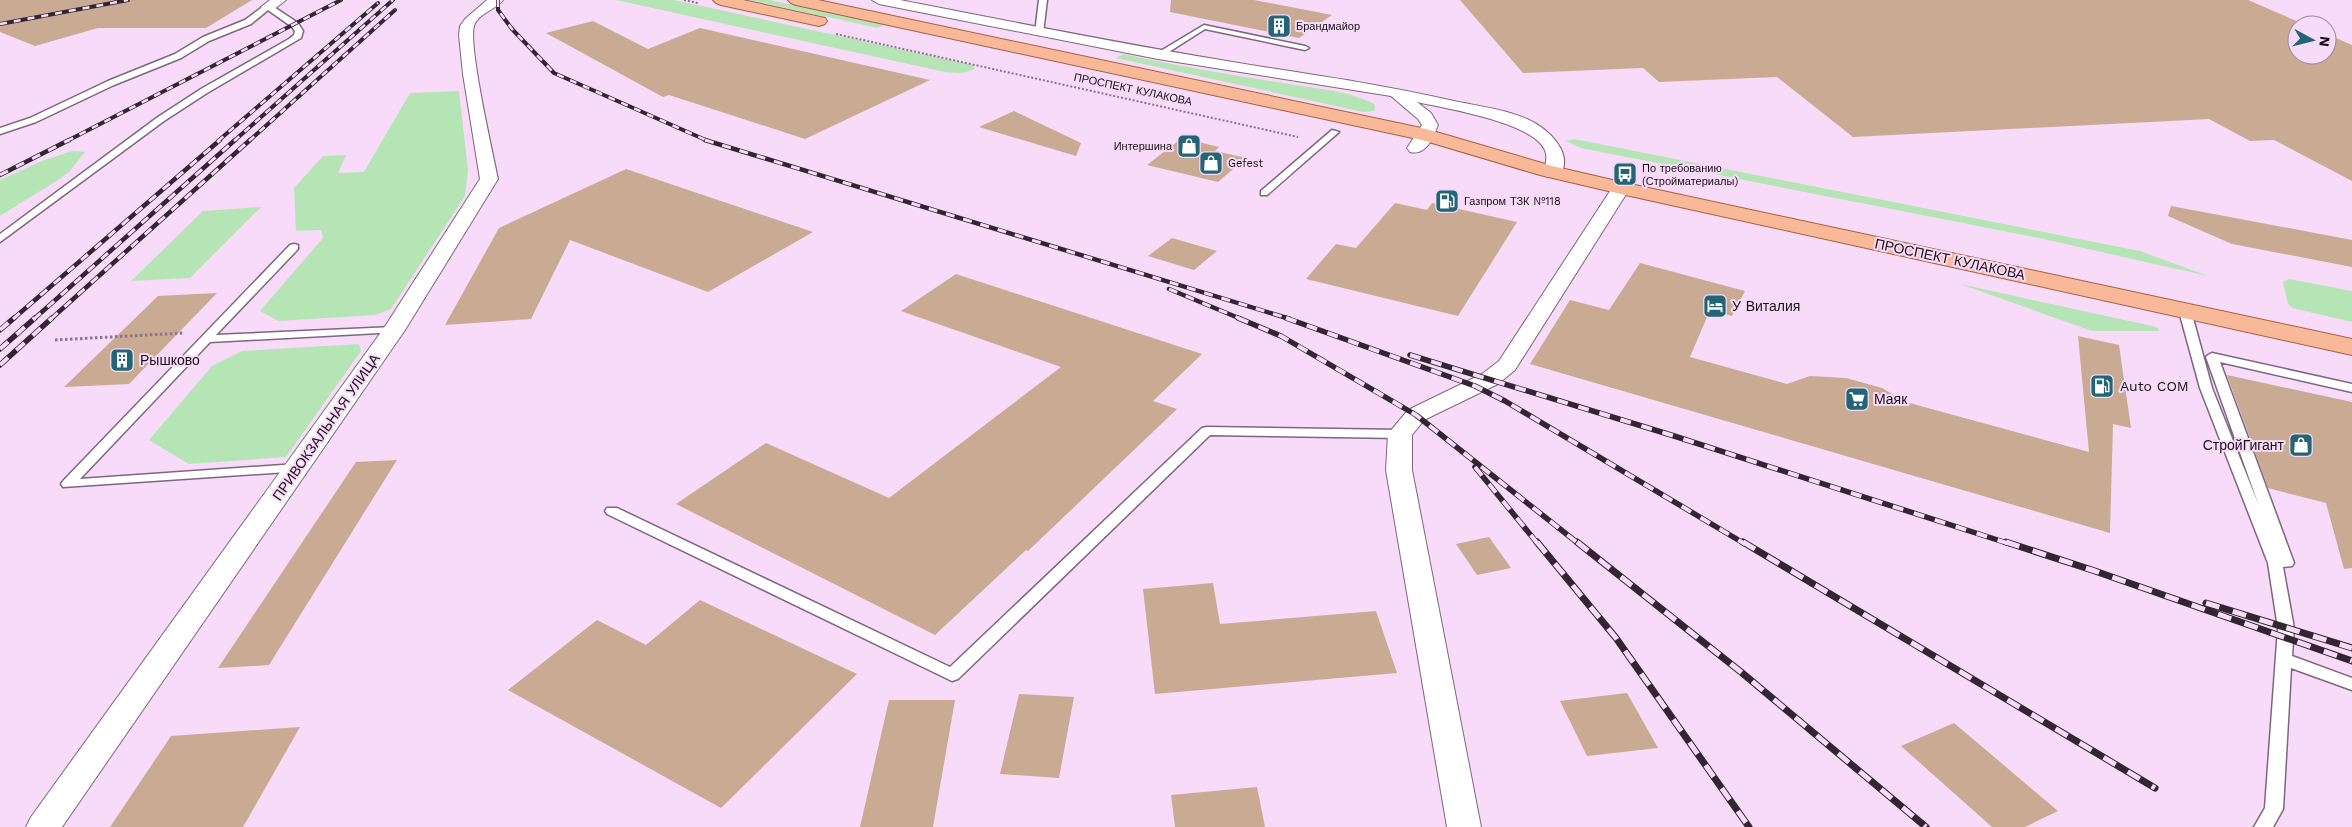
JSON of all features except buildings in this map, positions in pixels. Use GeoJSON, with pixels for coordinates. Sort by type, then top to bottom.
{"type":"FeatureCollection","features":[{"type":"Feature","properties":{"kind":"main road","name":"ПРОСПЕКТ КУЛАКОВА"},"geometry":{"type":"LineString","coordinates":[[721,0],[1329,137],[1421,141]]}},
{"type":"Feature","properties":{"kind":"main road","name":"ПРОСПЕКТ КУЛАКОВА"},"geometry":{"type":"LineString","coordinates":[[796,0],[1621,188],[2352,347]]}},
{"type":"Feature","properties":{"kind":"street","name":"ПРИВОКЗАЛЬНАЯ УЛИЦА"},"geometry":{"type":"LineString","coordinates":[[43,827],[394,330],[488,179],[469,62],[466,28],[472,18],[496,0]]}},
{"type":"Feature","properties":{"kind":"street"},"geometry":{"type":"LineString","coordinates":[[879,0],[1158,55],[1394,92],[1522,123],[1546,138],[1555,153],[1550,172]]}},
{"type":"Feature","properties":{"kind":"street"},"geometry":{"type":"LineString","coordinates":[[1394,92],[1425,116],[1430,125],[1421,141]]}},
{"type":"Feature","properties":{"kind":"street"},"geometry":{"type":"LineString","coordinates":[[1464,827],[1399,470],[1400,434],[1416,415],[1490,379],[1507,365],[1621,188]]}},
{"type":"Feature","properties":{"kind":"lane"},"geometry":{"type":"LineString","coordinates":[[1039,33],[1044,0]]}},
{"type":"Feature","properties":{"kind":"lane"},"geometry":{"type":"LineString","coordinates":[[0,131],[33,120],[111,83],[178,56],[206,39],[248,22],[273,4],[299,31],[298,36],[204,91],[161,120],[0,239]]}},
{"type":"Feature","properties":{"kind":"lane"},"geometry":{"type":"LineString","coordinates":[[1158,55],[1204,27],[1305,48]]}},
{"type":"Feature","properties":{"kind":"lane"},"geometry":{"type":"LineString","coordinates":[[1264,192],[1329,137]]}},
{"type":"Feature","properties":{"kind":"lane"},"geometry":{"type":"LineString","coordinates":[[294,247],[68,484],[297,468]]}},
{"type":"Feature","properties":{"kind":"lane"},"geometry":{"type":"LineString","coordinates":[[2185,310],[2206,388],[2275,563],[2286,628],[2274,809],[2263,827]]}},
{"type":"Feature","properties":{"kind":"lane"},"geometry":{"type":"LineString","coordinates":[[210,335],[394,330]]}},
{"type":"Feature","properties":{"kind":"lane"},"geometry":{"type":"LineString","coordinates":[[2288,563],[2212,357],[2352,388]]}},
{"type":"Feature","properties":{"kind":"lane"},"geometry":{"type":"LineString","coordinates":[[612,511],[952,675],[1207,431],[1400,434]]}},
{"type":"Feature","properties":{"kind":"lane"},"geometry":{"type":"LineString","coordinates":[[2284,660],[2352,684]]}},
{"type":"Feature","properties":{"kind":"path"},"geometry":{"type":"LineString","coordinates":[[684,0],[703,4]]}},
{"type":"Feature","properties":{"kind":"path"},"geometry":{"type":"LineString","coordinates":[[829,32],[1329,137]]}},
{"type":"Feature","properties":{"kind":"path"},"geometry":{"type":"LineString","coordinates":[[55,340],[210,335]]}},
{"type":"Feature","properties":{"kind":"green space"},"geometry":{"type":"Polygon","coordinates":[[[616,0],[674,0],[973,65],[975,69],[957,73],[945,72],[616,0]]]}},
{"type":"Feature","properties":{"kind":"green space"},"geometry":{"type":"Polygon","coordinates":[[[750,0],[770,0],[884,25],[878,28],[750,0]]]}},
{"type":"Feature","properties":{"kind":"green space"},"geometry":{"type":"Polygon","coordinates":[[[1123,54],[1219,73],[1339,92],[1363,99],[1374,104],[1375,107],[1374,111],[1363,112],[1116,58],[1123,54]]]}},
{"type":"Feature","properties":{"kind":"green space"},"geometry":{"type":"Polygon","coordinates":[[[459,91],[468,170],[465,196],[391,309],[375,315],[278,321],[260,311],[323,238],[321,230],[296,231],[294,188],[323,156],[346,155],[338,173],[364,172],[410,93],[459,91]]]}},
{"type":"Feature","properties":{"kind":"green space"},"geometry":{"type":"Polygon","coordinates":[[[1574,139],[2140,251],[2208,276],[2039,238],[1581,148],[1566,141],[1574,139]]]}},
{"type":"Feature","properties":{"kind":"green space"},"geometry":{"type":"Polygon","coordinates":[[[72,151],[85,152],[70,171],[0,216],[0,180],[44,160],[72,151]]]}},
{"type":"Feature","properties":{"kind":"green space"},"geometry":{"type":"Polygon","coordinates":[[[261,207],[190,278],[131,281],[203,211],[261,207]]]}},
{"type":"Feature","properties":{"kind":"green space"},"geometry":{"type":"Polygon","coordinates":[[[2289,279],[2352,291],[2352,322],[2292,308],[2288,304],[2283,282],[2289,279]]]}},
{"type":"Feature","properties":{"kind":"green space"},"geometry":{"type":"Polygon","coordinates":[[[1960,284],[2152,326],[2158,328],[2159,331],[2092,331],[1960,284]]]}},
{"type":"Feature","properties":{"kind":"green space"},"geometry":{"type":"Polygon","coordinates":[[[359,344],[361,351],[286,457],[189,464],[149,440],[212,366],[242,351],[359,344]]]}},
{"type":"Feature","properties":{"kind":"railway"},"geometry":{"type":"LineString","coordinates":[[0,24],[128,0]]}},
{"type":"Feature","properties":{"kind":"railway"},"geometry":{"type":"LineString","coordinates":[[67,141],[341,0]]}},
{"type":"Feature","properties":{"kind":"railway"},"geometry":{"type":"LineString","coordinates":[[234,141],[393,0]]}},
{"type":"Feature","properties":{"kind":"railway"},"geometry":{"type":"LineString","coordinates":[[498,0],[498,10],[512,29],[554,73],[707,141]]}},
{"type":"Feature","properties":{"kind":"railway"},"geometry":{"type":"LineString","coordinates":[[218,141],[378,3]]}},
{"type":"Feature","properties":{"kind":"railway"},"geometry":{"type":"LineString","coordinates":[[249,141],[395,10]]}},
{"type":"Feature","properties":{"kind":"railway"},"geometry":{"type":"LineString","coordinates":[[0,175],[69,140]]}},
{"type":"Feature","properties":{"kind":"railway"},"geometry":{"type":"LineString","coordinates":[[13,319],[220,140]]}},
{"type":"Feature","properties":{"kind":"railway"},"geometry":{"type":"LineString","coordinates":[[34,319],[235,140]]}},
{"type":"Feature","properties":{"kind":"railway"},"geometry":{"type":"LineString","coordinates":[[51,319],[250,140]]}},
{"type":"Feature","properties":{"kind":"railway"},"geometry":{"type":"LineString","coordinates":[[707,141],[1290,319]]}},
{"type":"Feature","properties":{"kind":"railway"},"geometry":{"type":"LineString","coordinates":[[1169,289],[1241,319]]}},
{"type":"Feature","properties":{"kind":"railway"},"geometry":{"type":"LineString","coordinates":[[0,330],[14,318]]}},
{"type":"Feature","properties":{"kind":"railway"},"geometry":{"type":"LineString","coordinates":[[0,349],[35,318]]}},
{"type":"Feature","properties":{"kind":"railway"},"geometry":{"type":"LineString","coordinates":[[0,365],[52,318]]}},
{"type":"Feature","properties":{"kind":"railway"},"geometry":{"type":"LineString","coordinates":[[1238,318],[1281,336],[1416,415],[1579,544]]}},
{"type":"Feature","properties":{"kind":"railway"},"geometry":{"type":"LineString","coordinates":[[1286,318],[1475,386],[1505,401],[1745,544]]}},
{"type":"Feature","properties":{"kind":"railway"},"geometry":{"type":"LineString","coordinates":[[1410,355],[1671,435],[2010,544]]}},
{"type":"Feature","properties":{"kind":"railway"},"geometry":{"type":"LineString","coordinates":[[1475,467],[1538,544]]}},
{"type":"Feature","properties":{"kind":"railway"},"geometry":{"type":"LineString","coordinates":[[1537,542],[1616,638],[1749,827]]}},
{"type":"Feature","properties":{"kind":"railway"},"geometry":{"type":"LineString","coordinates":[[1577,542],[1741,672],[1926,827]]}},
{"type":"Feature","properties":{"kind":"railway"},"geometry":{"type":"LineString","coordinates":[[1743,542],[2155,788]]}},
{"type":"Feature","properties":{"kind":"railway"},"geometry":{"type":"LineString","coordinates":[[2006,542],[2352,661]]}},
{"type":"Feature","properties":{"kind":"railway"},"geometry":{"type":"LineString","coordinates":[[2206,603],[2352,648]]}},
{"type":"Feature","properties":{"kind":"place","name":"Брандмайор"},"geometry":{"type":"Point","coordinates":[1279,26]}},
{"type":"Feature","properties":{"kind":"place","name":"Интершина"},"geometry":{"type":"Point","coordinates":[1189,146]}},
{"type":"Feature","properties":{"kind":"place","name":"Gefest"},"geometry":{"type":"Point","coordinates":[1211,163]}},
{"type":"Feature","properties":{"kind":"place","name":"По требованию (Стройматериалы)"},"geometry":{"type":"Point","coordinates":[1625,174]}},
{"type":"Feature","properties":{"kind":"place","name":"Газпром ТЗК №118"},"geometry":{"type":"Point","coordinates":[1447,201]}},
{"type":"Feature","properties":{"kind":"place","name":"У Виталия"},"geometry":{"type":"Point","coordinates":[1715,306]}},
{"type":"Feature","properties":{"kind":"place","name":"Рышково"},"geometry":{"type":"Point","coordinates":[122,360]}},
{"type":"Feature","properties":{"kind":"place","name":"Auto COM"},"geometry":{"type":"Point","coordinates":[2102,386]}},
{"type":"Feature","properties":{"kind":"place","name":"Маяк"},"geometry":{"type":"Point","coordinates":[1857,399]}},
{"type":"Feature","properties":{"kind":"place","name":"СтройГигант"},"geometry":{"type":"Point","coordinates":[2301,445]}}]}
